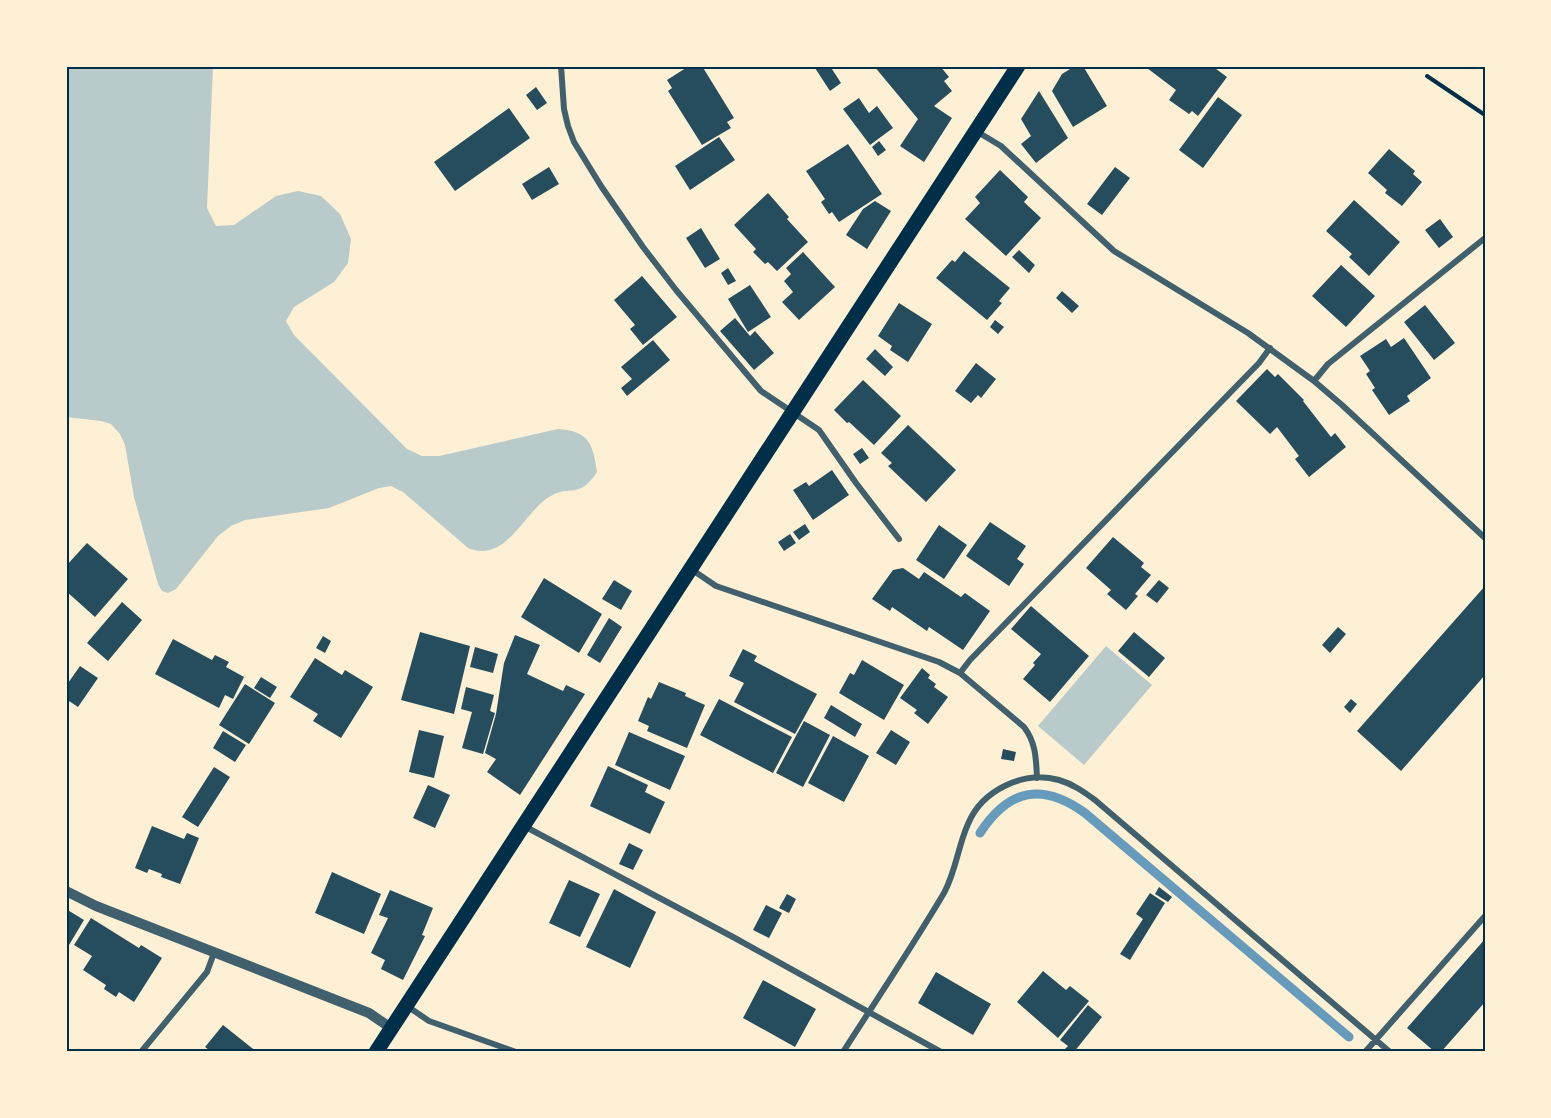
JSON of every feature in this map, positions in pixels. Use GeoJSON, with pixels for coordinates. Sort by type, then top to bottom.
{"type":"FeatureCollection","features":[{"type":"Feature","properties":{"kind":"main road"},"geometry":{"type":"LineString","coordinates":[[376,1052],[1018,66]]}},
{"type":"Feature","properties":{"kind":"street"},"geometry":{"type":"LineString","coordinates":[[561,66],[564,109],[568,126],[579,150],[606,194],[643,247],[761,392],[819,430],[899,539]]}},
{"type":"Feature","properties":{"kind":"street"},"geometry":{"type":"LineString","coordinates":[[976,130],[1001,146],[1114,251],[1269,348],[1314,381],[1485,538]]}},
{"type":"Feature","properties":{"kind":"street"},"geometry":{"type":"LineString","coordinates":[[1314,381],[1328,364],[1485,238]]}},
{"type":"Feature","properties":{"kind":"street"},"geometry":{"type":"LineString","coordinates":[[960,673],[970,660],[1259,363],[1269,348]]}},
{"type":"Feature","properties":{"kind":"street"},"geometry":{"type":"LineString","coordinates":[[690,569],[716,586],[939,662],[960,673],[1024,727],[1032,737],[1036,750],[1037,778]]}},
{"type":"Feature","properties":{"kind":"street"},"geometry":{"type":"LineString","coordinates":[[843,1052],[949,884],[968,821],[980,804],[997,790],[1016,781],[1037,778],[1058,780],[1078,788],[1095,800],[1390,1052]]}},
{"type":"Feature","properties":{"kind":"street"},"geometry":{"type":"LineString","coordinates":[[523,826],[941,1052]]}},
{"type":"Feature","properties":{"kind":"street"},"geometry":{"type":"LineString","coordinates":[[66,891],[100,908],[369,1013],[391,1028]]}},
{"type":"Feature","properties":{"kind":"street"},"geometry":{"type":"LineString","coordinates":[[1365,1052],[1485,916]]}},
{"type":"Feature","properties":{"kind":"street"},"geometry":{"type":"LineString","coordinates":[[141,1052],[207,972],[214,953]]}},
{"type":"Feature","properties":{"kind":"street"},"geometry":{"type":"LineString","coordinates":[[406,1006],[429,1021],[516,1052]]}},
{"type":"Feature","properties":{"kind":"path"},"geometry":{"type":"LineString","coordinates":[[1427,76],[1485,116]]}},
{"type":"Feature","properties":{"kind":"shaded area"},"geometry":{"type":"Polygon","coordinates":[[[66,66],[213,66],[207,208],[216,226],[234,225],[276,196],[298,191],[321,196],[340,214],[351,239],[348,263],[334,282],[294,307],[286,321],[294,335],[407,449],[422,456],[439,456],[558,429],[568,430],[583,436],[591,447],[597,472],[591,481],[579,489],[556,493],[549,497],[504,543],[493,549],[481,551],[468,548],[403,492],[391,486],[379,488],[329,508],[245,520],[231,526],[218,536],[176,589],[168,593],[162,591],[158,584],[134,497],[125,445],[120,434],[111,424],[66,417],[66,66]]]}},
{"type":"Feature","properties":{"kind":"shaded area"},"geometry":{"type":"Polygon","coordinates":[[[1106,646],[1152,685],[1084,765],[1038,726],[1106,646]]]}},
{"type":"Feature","properties":{"kind":"building"},"geometry":{"type":"Polygon","coordinates":[[[689,66],[702,66],[734,118],[727,122],[731,128],[702,145],[668,91],[672,88],[667,80],[689,66]]]}},
{"type":"Feature","properties":{"kind":"building"},"geometry":{"type":"Polygon","coordinates":[[[830,66],[841,83],[830,91],[815,68],[830,66]]]}},
{"type":"Feature","properties":{"kind":"building"},"geometry":{"type":"Polygon","coordinates":[[[874,66],[940,66],[949,77],[944,81],[952,91],[934,106],[952,118],[924,162],[900,146],[918,119],[874,66]]]}},
{"type":"Feature","properties":{"kind":"building"},"geometry":{"type":"Polygon","coordinates":[[[1075,66],[1083,66],[1107,106],[1073,127],[1052,91],[1062,74],[1075,66]]]}},
{"type":"Feature","properties":{"kind":"building"},"geometry":{"type":"Polygon","coordinates":[[[1148,66],[1212,66],[1227,77],[1198,116],[1192,111],[1189,114],[1169,100],[1176,90],[1147,68],[1148,66]]]}},
{"type":"Feature","properties":{"kind":"building"},"geometry":{"type":"Polygon","coordinates":[[[536,87],[547,103],[537,110],[526,95],[536,87]]]}},
{"type":"Feature","properties":{"kind":"building"},"geometry":{"type":"Polygon","coordinates":[[[1039,91],[1068,138],[1036,163],[1021,144],[1031,136],[1021,119],[1039,91]]]}},
{"type":"Feature","properties":{"kind":"building"},"geometry":{"type":"Polygon","coordinates":[[[1218,97],[1242,115],[1203,168],[1179,150],[1218,97]]]}},
{"type":"Feature","properties":{"kind":"building"},"geometry":{"type":"Polygon","coordinates":[[[859,98],[869,113],[877,106],[893,128],[870,145],[843,109],[859,98]]]}},
{"type":"Feature","properties":{"kind":"building"},"geometry":{"type":"Polygon","coordinates":[[[509,108],[530,138],[455,191],[434,162],[509,108]]]}},
{"type":"Feature","properties":{"kind":"building"},"geometry":{"type":"Polygon","coordinates":[[[719,137],[735,160],[690,190],[675,166],[719,137]]]}},
{"type":"Feature","properties":{"kind":"building"},"geometry":{"type":"Polygon","coordinates":[[[879,141],[886,150],[878,156],[872,147],[879,141]]]}},
{"type":"Feature","properties":{"kind":"building"},"geometry":{"type":"Polygon","coordinates":[[[848,144],[882,194],[839,222],[832,212],[829,214],[821,202],[825,199],[806,171],[848,144]]]}},
{"type":"Feature","properties":{"kind":"building"},"geometry":{"type":"Polygon","coordinates":[[[1389,149],[1415,171],[1413,174],[1422,182],[1402,206],[1385,193],[1387,190],[1368,173],[1389,149]]]}},
{"type":"Feature","properties":{"kind":"building"},"geometry":{"type":"Polygon","coordinates":[[[549,167],[559,184],[532,200],[522,184],[549,167]]]}},
{"type":"Feature","properties":{"kind":"building"},"geometry":{"type":"Polygon","coordinates":[[[1115,167],[1130,178],[1102,215],[1087,204],[1115,167]]]}},
{"type":"Feature","properties":{"kind":"building"},"geometry":{"type":"Polygon","coordinates":[[[1000,170],[1028,197],[1024,202],[1041,218],[1006,256],[965,219],[980,203],[975,197],[1000,170]]]}},
{"type":"Feature","properties":{"kind":"building"},"geometry":{"type":"Polygon","coordinates":[[[768,193],[808,242],[777,271],[768,262],[765,264],[753,252],[756,249],[734,225],[768,193]]]}},
{"type":"Feature","properties":{"kind":"building"},"geometry":{"type":"Polygon","coordinates":[[[1354,200],[1400,242],[1369,276],[1349,257],[1352,254],[1326,231],[1354,200]]]}},
{"type":"Feature","properties":{"kind":"building"},"geometry":{"type":"Polygon","coordinates":[[[875,201],[891,211],[867,249],[846,235],[863,209],[875,201]]]}},
{"type":"Feature","properties":{"kind":"building"},"geometry":{"type":"Polygon","coordinates":[[[1440,219],[1453,237],[1439,248],[1425,230],[1440,219]]]}},
{"type":"Feature","properties":{"kind":"building"},"geometry":{"type":"Polygon","coordinates":[[[701,228],[720,259],[705,268],[686,238],[701,228]]]}},
{"type":"Feature","properties":{"kind":"building"},"geometry":{"type":"Polygon","coordinates":[[[1019,250],[1035,265],[1029,273],[1012,257],[1019,250]]]}},
{"type":"Feature","properties":{"kind":"building"},"geometry":{"type":"Polygon","coordinates":[[[964,251],[1010,288],[999,301],[1002,303],[987,320],[936,278],[952,260],[955,262],[964,251]]]}},
{"type":"Feature","properties":{"kind":"building"},"geometry":{"type":"Polygon","coordinates":[[[803,252],[835,287],[799,320],[782,302],[793,292],[784,281],[791,274],[786,268],[803,252]]]}},
{"type":"Feature","properties":{"kind":"building"},"geometry":{"type":"Polygon","coordinates":[[[1341,265],[1375,296],[1346,327],[1312,296],[1341,265]]]}},
{"type":"Feature","properties":{"kind":"building"},"geometry":{"type":"Polygon","coordinates":[[[728,268],[736,281],[728,285],[721,273],[728,268]]]}},
{"type":"Feature","properties":{"kind":"building"},"geometry":{"type":"Polygon","coordinates":[[[642,276],[677,317],[643,345],[630,329],[635,325],[614,300],[642,276]]]}},
{"type":"Feature","properties":{"kind":"building"},"geometry":{"type":"Polygon","coordinates":[[[750,285],[771,317],[748,332],[728,299],[750,285]]]}},
{"type":"Feature","properties":{"kind":"building"},"geometry":{"type":"Polygon","coordinates":[[[1062,291],[1079,306],[1072,313],[1056,298],[1062,291]]]}},
{"type":"Feature","properties":{"kind":"building"},"geometry":{"type":"Polygon","coordinates":[[[899,303],[932,324],[908,362],[890,350],[892,346],[878,336],[899,303]]]}},
{"type":"Feature","properties":{"kind":"building"},"geometry":{"type":"Polygon","coordinates":[[[1425,305],[1455,343],[1434,360],[1404,322],[1425,305]]]}},
{"type":"Feature","properties":{"kind":"building"},"geometry":{"type":"Polygon","coordinates":[[[735,318],[750,336],[755,331],[774,353],[754,370],[720,331],[735,318]]]}},
{"type":"Feature","properties":{"kind":"building"},"geometry":{"type":"Polygon","coordinates":[[[995,320],[1004,327],[998,334],[990,327],[995,320]]]}},
{"type":"Feature","properties":{"kind":"building"},"geometry":{"type":"Polygon","coordinates":[[[1404,338],[1431,378],[1407,396],[1410,401],[1389,415],[1372,390],[1375,388],[1366,374],[1370,371],[1360,356],[1386,339],[1391,347],[1404,338]]]}},
{"type":"Feature","properties":{"kind":"building"},"geometry":{"type":"Polygon","coordinates":[[[653,340],[670,360],[627,396],[621,388],[632,379],[621,367],[653,340]]]}},
{"type":"Feature","properties":{"kind":"building"},"geometry":{"type":"Polygon","coordinates":[[[875,349],[893,367],[885,376],[866,359],[875,349]]]}},
{"type":"Feature","properties":{"kind":"building"},"geometry":{"type":"Polygon","coordinates":[[[976,363],[996,379],[981,398],[978,395],[971,403],[955,391],[976,363]]]}},
{"type":"Feature","properties":{"kind":"building"},"geometry":{"type":"Polygon","coordinates":[[[1267,369],[1275,377],[1278,374],[1304,400],[1331,437],[1335,433],[1346,447],[1309,477],[1295,459],[1299,456],[1277,427],[1270,434],[1236,401],[1267,369]]]}},
{"type":"Feature","properties":{"kind":"building"},"geometry":{"type":"Polygon","coordinates":[[[863,380],[901,416],[874,445],[834,410],[863,380]]]}},
{"type":"Feature","properties":{"kind":"building"},"geometry":{"type":"Polygon","coordinates":[[[908,425],[956,470],[926,502],[888,466],[892,463],[881,453],[908,425]]]}},
{"type":"Feature","properties":{"kind":"building"},"geometry":{"type":"Polygon","coordinates":[[[862,448],[869,458],[860,464],[853,454],[862,448]]]}},
{"type":"Feature","properties":{"kind":"building"},"geometry":{"type":"Polygon","coordinates":[[[832,470],[849,495],[813,520],[793,490],[806,482],[809,486],[832,470]]]}},
{"type":"Feature","properties":{"kind":"building"},"geometry":{"type":"Polygon","coordinates":[[[990,522],[1026,546],[1017,559],[1024,564],[1009,586],[966,556],[990,522]]]}},
{"type":"Feature","properties":{"kind":"building"},"geometry":{"type":"Polygon","coordinates":[[[805,524],[810,532],[799,540],[793,532],[805,524]]]}},
{"type":"Feature","properties":{"kind":"building"},"geometry":{"type":"Polygon","coordinates":[[[939,525],[967,545],[944,579],[916,560],[939,525]]]}},
{"type":"Feature","properties":{"kind":"building"},"geometry":{"type":"Polygon","coordinates":[[[790,534],[796,543],[784,551],[778,542],[790,534]]]}},
{"type":"Feature","properties":{"kind":"building"},"geometry":{"type":"Polygon","coordinates":[[[1113,537],[1144,563],[1141,567],[1151,575],[1135,594],[1138,596],[1126,610],[1107,594],[1111,590],[1086,568],[1113,537]]]}},
{"type":"Feature","properties":{"kind":"building"},"geometry":{"type":"Polygon","coordinates":[[[87,543],[128,579],[95,617],[66,591],[66,566],[87,543]]]}},
{"type":"Feature","properties":{"kind":"building"},"geometry":{"type":"Polygon","coordinates":[[[903,568],[919,579],[924,572],[961,597],[965,593],[990,611],[963,650],[929,627],[927,631],[892,607],[890,611],[872,599],[893,570],[903,568]]]}},
{"type":"Feature","properties":{"kind":"building"},"geometry":{"type":"Polygon","coordinates":[[[544,578],[602,614],[579,653],[521,617],[544,578]]]}},
{"type":"Feature","properties":{"kind":"building"},"geometry":{"type":"Polygon","coordinates":[[[614,580],[632,591],[621,610],[602,599],[614,580]]]}},
{"type":"Feature","properties":{"kind":"building"},"geometry":{"type":"Polygon","coordinates":[[[1159,580],[1169,588],[1157,603],[1146,595],[1159,580]]]}},
{"type":"Feature","properties":{"kind":"building"},"geometry":{"type":"Polygon","coordinates":[[[1485,586],[1485,675],[1401,771],[1357,731],[1485,586]]]}},
{"type":"Feature","properties":{"kind":"building"},"geometry":{"type":"Polygon","coordinates":[[[122,602],[142,620],[108,661],[87,643],[122,602]]]}},
{"type":"Feature","properties":{"kind":"building"},"geometry":{"type":"Polygon","coordinates":[[[1031,606],[1089,656],[1050,702],[1023,679],[1041,654],[1011,629],[1031,606]]]}},
{"type":"Feature","properties":{"kind":"building"},"geometry":{"type":"Polygon","coordinates":[[[609,618],[622,627],[600,663],[587,655],[609,618]]]}},
{"type":"Feature","properties":{"kind":"building"},"geometry":{"type":"Polygon","coordinates":[[[1338,627],[1346,634],[1330,653],[1322,645],[1338,627]]]}},
{"type":"Feature","properties":{"kind":"building"},"geometry":{"type":"Polygon","coordinates":[[[420,632],[470,646],[454,714],[401,700],[420,632]]]}},
{"type":"Feature","properties":{"kind":"building"},"geometry":{"type":"Polygon","coordinates":[[[1134,632],[1165,658],[1149,677],[1118,651],[1134,632]]]}},
{"type":"Feature","properties":{"kind":"building"},"geometry":{"type":"Polygon","coordinates":[[[515,635],[540,645],[527,674],[563,691],[566,685],[585,694],[520,795],[487,772],[496,759],[485,753],[496,714],[504,663],[515,635]]]}},
{"type":"Feature","properties":{"kind":"building"},"geometry":{"type":"Polygon","coordinates":[[[323,636],[331,641],[325,653],[316,648],[323,636]]]}},
{"type":"Feature","properties":{"kind":"building"},"geometry":{"type":"Polygon","coordinates":[[[173,639],[212,660],[215,655],[229,662],[226,667],[244,677],[233,699],[225,695],[219,708],[155,674],[173,639]]]}},
{"type":"Feature","properties":{"kind":"building"},"geometry":{"type":"Polygon","coordinates":[[[475,647],[498,654],[493,673],[470,667],[475,647]]]}},
{"type":"Feature","properties":{"kind":"building"},"geometry":{"type":"Polygon","coordinates":[[[743,649],[757,656],[754,661],[817,694],[795,734],[734,702],[744,683],[729,676],[743,649]]]}},
{"type":"Feature","properties":{"kind":"building"},"geometry":{"type":"Polygon","coordinates":[[[315,658],[342,675],[345,670],[373,687],[341,738],[313,721],[318,714],[290,697],[315,658]]]}},
{"type":"Feature","properties":{"kind":"building"},"geometry":{"type":"Polygon","coordinates":[[[862,660],[904,685],[884,720],[839,693],[850,673],[854,675],[862,660]]]}},
{"type":"Feature","properties":{"kind":"building"},"geometry":{"type":"Polygon","coordinates":[[[80,666],[98,678],[78,707],[66,699],[66,686],[80,666]]]}},
{"type":"Feature","properties":{"kind":"building"},"geometry":{"type":"Polygon","coordinates":[[[922,668],[930,675],[928,678],[936,684],[934,687],[948,697],[928,724],[914,713],[917,710],[900,698],[922,668]]]}},
{"type":"Feature","properties":{"kind":"building"},"geometry":{"type":"Polygon","coordinates":[[[261,677],[277,687],[270,698],[254,688],[261,677]]]}},
{"type":"Feature","properties":{"kind":"building"},"geometry":{"type":"Polygon","coordinates":[[[659,682],[686,693],[685,696],[705,705],[687,748],[647,731],[649,726],[638,721],[648,697],[651,699],[659,682]]]}},
{"type":"Feature","properties":{"kind":"building"},"geometry":{"type":"Polygon","coordinates":[[[245,684],[275,703],[249,744],[219,725],[245,684]]]}},
{"type":"Feature","properties":{"kind":"building"},"geometry":{"type":"Polygon","coordinates":[[[466,687],[494,695],[490,711],[495,713],[483,754],[462,748],[472,712],[461,709],[466,687]]]}},
{"type":"Feature","properties":{"kind":"building"},"geometry":{"type":"Polygon","coordinates":[[[719,699],[792,737],[773,773],[700,735],[719,699]]]}},
{"type":"Feature","properties":{"kind":"building"},"geometry":{"type":"Polygon","coordinates":[[[1351,699],[1357,704],[1350,713],[1344,707],[1351,699]]]}},
{"type":"Feature","properties":{"kind":"building"},"geometry":{"type":"Polygon","coordinates":[[[831,705],[862,724],[855,737],[824,718],[831,705]]]}},
{"type":"Feature","properties":{"kind":"building"},"geometry":{"type":"Polygon","coordinates":[[[804,721],[830,735],[803,787],[776,773],[804,721]]]}},
{"type":"Feature","properties":{"kind":"building"},"geometry":{"type":"Polygon","coordinates":[[[419,730],[444,736],[434,778],[409,772],[419,730]]]}},
{"type":"Feature","properties":{"kind":"building"},"geometry":{"type":"Polygon","coordinates":[[[891,730],[910,742],[896,765],[876,753],[891,730]]]}},
{"type":"Feature","properties":{"kind":"building"},"geometry":{"type":"Polygon","coordinates":[[[223,731],[246,745],[235,762],[213,748],[223,731]]]}},
{"type":"Feature","properties":{"kind":"building"},"geometry":{"type":"Polygon","coordinates":[[[629,732],[685,756],[670,790],[615,765],[629,732]]]}},
{"type":"Feature","properties":{"kind":"building"},"geometry":{"type":"Polygon","coordinates":[[[833,736],[869,756],[844,802],[808,783],[833,736]]]}},
{"type":"Feature","properties":{"kind":"building"},"geometry":{"type":"Polygon","coordinates":[[[1003,749],[1016,752],[1014,761],[1001,759],[1003,749]]]}},
{"type":"Feature","properties":{"kind":"building"},"geometry":{"type":"Polygon","coordinates":[[[608,766],[648,785],[645,792],[665,802],[650,834],[590,806],[608,766]]]}},
{"type":"Feature","properties":{"kind":"building"},"geometry":{"type":"Polygon","coordinates":[[[214,767],[230,777],[198,827],[182,817],[214,767]]]}},
{"type":"Feature","properties":{"kind":"building"},"geometry":{"type":"Polygon","coordinates":[[[428,785],[450,795],[435,828],[413,818],[428,785]]]}},
{"type":"Feature","properties":{"kind":"building"},"geometry":{"type":"Polygon","coordinates":[[[152,826],[184,839],[187,833],[199,838],[180,884],[161,877],[162,874],[149,869],[147,873],[135,868],[152,826]]]}},
{"type":"Feature","properties":{"kind":"building"},"geometry":{"type":"Polygon","coordinates":[[[629,843],[643,850],[633,870],[619,864],[629,843]]]}},
{"type":"Feature","properties":{"kind":"building"},"geometry":{"type":"Polygon","coordinates":[[[332,872],[381,894],[364,934],[315,913],[332,872]]]}},
{"type":"Feature","properties":{"kind":"building"},"geometry":{"type":"Polygon","coordinates":[[[569,880],[600,894],[580,937],[549,923],[569,880]]]}},
{"type":"Feature","properties":{"kind":"building"},"geometry":{"type":"Polygon","coordinates":[[[1159,887],[1172,897],[1168,902],[1155,894],[1159,887]]]}},
{"type":"Feature","properties":{"kind":"building"},"geometry":{"type":"Polygon","coordinates":[[[614,889],[656,912],[630,968],[586,947],[614,889]]]}},
{"type":"Feature","properties":{"kind":"building"},"geometry":{"type":"Polygon","coordinates":[[[390,890],[433,908],[422,935],[425,936],[403,980],[381,969],[385,960],[371,953],[388,918],[379,915],[390,890]]]}},
{"type":"Feature","properties":{"kind":"building"},"geometry":{"type":"Polygon","coordinates":[[[1150,893],[1165,903],[1130,960],[1120,954],[1143,919],[1136,914],[1150,893]]]}},
{"type":"Feature","properties":{"kind":"building"},"geometry":{"type":"Polygon","coordinates":[[[787,894],[796,899],[789,913],[779,908],[787,894]]]}},
{"type":"Feature","properties":{"kind":"building"},"geometry":{"type":"Polygon","coordinates":[[[766,905],[782,913],[769,938],[753,930],[766,905]]]}},
{"type":"Feature","properties":{"kind":"building"},"geometry":{"type":"Polygon","coordinates":[[[66,909],[84,920],[66,950],[66,909]]]}},
{"type":"Feature","properties":{"kind":"building"},"geometry":{"type":"Polygon","coordinates":[[[91,918],[139,948],[141,945],[162,958],[134,1002],[119,992],[116,997],[104,989],[106,985],[83,970],[92,956],[74,945],[91,918]]]}},
{"type":"Feature","properties":{"kind":"building"},"geometry":{"type":"Polygon","coordinates":[[[1485,939],[1485,1002],[1441,1052],[1435,1052],[1407,1028],[1485,939]]]}},
{"type":"Feature","properties":{"kind":"building"},"geometry":{"type":"Polygon","coordinates":[[[1043,971],[1066,990],[1070,986],[1089,1001],[1058,1038],[1017,1002],[1043,971]]]}},
{"type":"Feature","properties":{"kind":"building"},"geometry":{"type":"Polygon","coordinates":[[[936,972],[991,1004],[973,1035],[918,1003],[936,972]]]}},
{"type":"Feature","properties":{"kind":"building"},"geometry":{"type":"Polygon","coordinates":[[[763,980],[816,1009],[795,1047],[743,1018],[763,980]]]}},
{"type":"Feature","properties":{"kind":"building"},"geometry":{"type":"Polygon","coordinates":[[[1088,1005],[1102,1017],[1074,1052],[1069,1052],[1065,1049],[1068,1046],[1060,1040],[1088,1005]]]}},
{"type":"Feature","properties":{"kind":"building"},"geometry":{"type":"Polygon","coordinates":[[[223,1025],[257,1052],[212,1052],[205,1047],[223,1025]]]}},
{"type":"Feature","properties":{"kind":"waterway"},"geometry":{"type":"LineString","coordinates":[[980,833],[991,818],[1015,799],[1041,794],[1069,803],[1085,813],[1349,1037]]}}]}
